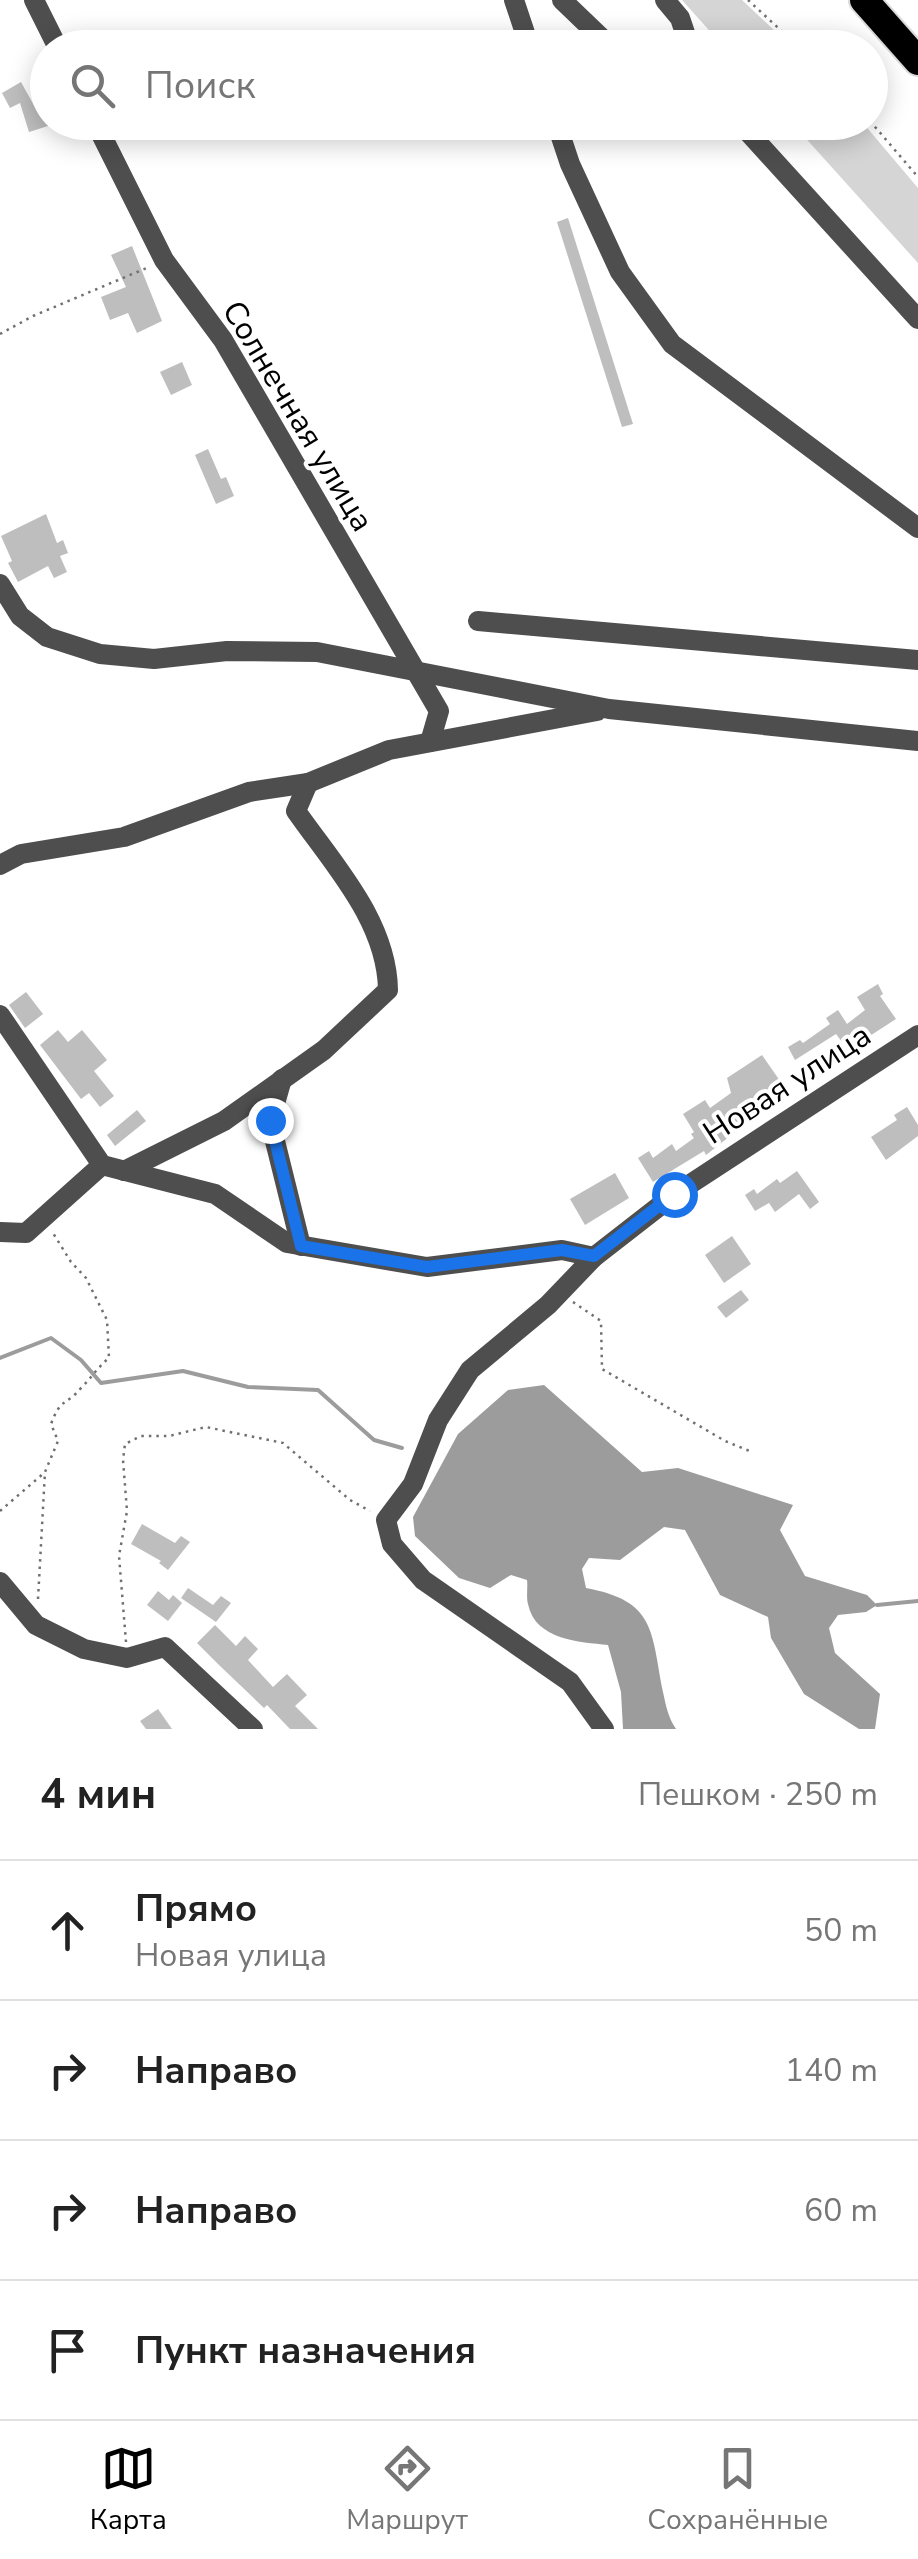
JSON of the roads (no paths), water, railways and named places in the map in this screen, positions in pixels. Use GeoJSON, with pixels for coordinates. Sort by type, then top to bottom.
{"type":"FeatureCollection","features":[{"type":"Feature","properties":{"kind":"highway"},"geometry":{"type":"LineString","coordinates":[[864,0],[918,61]]}},
{"type":"Feature","properties":{"kind":"street"},"geometry":{"type":"LineString","coordinates":[[34,0],[49,30]]}},
{"type":"Feature","properties":{"kind":"street"},"geometry":{"type":"LineString","coordinates":[[514,0],[524,30]]}},
{"type":"Feature","properties":{"kind":"street"},"geometry":{"type":"LineString","coordinates":[[562,0],[593,30]]}},
{"type":"Feature","properties":{"kind":"street"},"geometry":{"type":"LineString","coordinates":[[665,0],[680,18],[684,30]]}},
{"type":"Feature","properties":{"kind":"street","name":"Солнечная улица"},"geometry":{"type":"LineString","coordinates":[[104,140],[164,260],[222,340],[438,711],[430,742]]}},
{"type":"Feature","properties":{"kind":"street"},"geometry":{"type":"LineString","coordinates":[[562,140],[620,272],[672,344],[918,528]]}},
{"type":"Feature","properties":{"kind":"street"},"geometry":{"type":"LineString","coordinates":[[755,140],[918,318]]}},
{"type":"Feature","properties":{"kind":"street"},"geometry":{"type":"LineString","coordinates":[[2,587],[20,616],[47,637],[100,654],[154,660],[227,651],[317,652],[609,709],[918,740]]}},
{"type":"Feature","properties":{"kind":"street"},"geometry":{"type":"LineString","coordinates":[[478,620],[918,660]]}},
{"type":"Feature","properties":{"kind":"street"},"geometry":{"type":"LineString","coordinates":[[0,865],[21,854],[124,837],[250,792],[308,783],[389,750],[609,709]]}},
{"type":"Feature","properties":{"kind":"street"},"geometry":{"type":"LineString","coordinates":[[124,1171],[224,1120],[324,1050],[388,990],[387,962],[356,894],[296,811],[308,783]]}},
{"type":"Feature","properties":{"kind":"street"},"geometry":{"type":"LineString","coordinates":[[0,1015],[102,1165],[215,1194],[287,1243],[427,1267],[562,1250],[594,1256]]}},
{"type":"Feature","properties":{"kind":"street","name":"Новая улица"},"geometry":{"type":"LineString","coordinates":[[604,1729],[570,1682],[423,1580],[392,1544],[386,1520],[413,1484],[438,1420],[470,1370],[560,1293],[594,1256],[674,1194],[918,1034]]}},
{"type":"Feature","properties":{"kind":"street"},"geometry":{"type":"LineString","coordinates":[[282,1079],[270,1120],[301,1246]]}},
{"type":"Feature","properties":{"kind":"street"},"geometry":{"type":"LineString","coordinates":[[0,1232],[26,1233],[102,1165]]}},
{"type":"Feature","properties":{"kind":"street"},"geometry":{"type":"LineString","coordinates":[[0,1582],[36,1625],[84,1649],[127,1658],[166,1647],[253,1729]]}},
{"type":"Feature","properties":{"kind":"waterway"},"geometry":{"type":"LineString","coordinates":[[0,1358],[51,1338],[81,1360],[101,1383],[183,1371],[248,1387],[318,1390],[374,1440],[402,1448]]}},
{"type":"Feature","properties":{"kind":"waterway"},"geometry":{"type":"LineString","coordinates":[[877,1605],[918,1601]]}}]}
